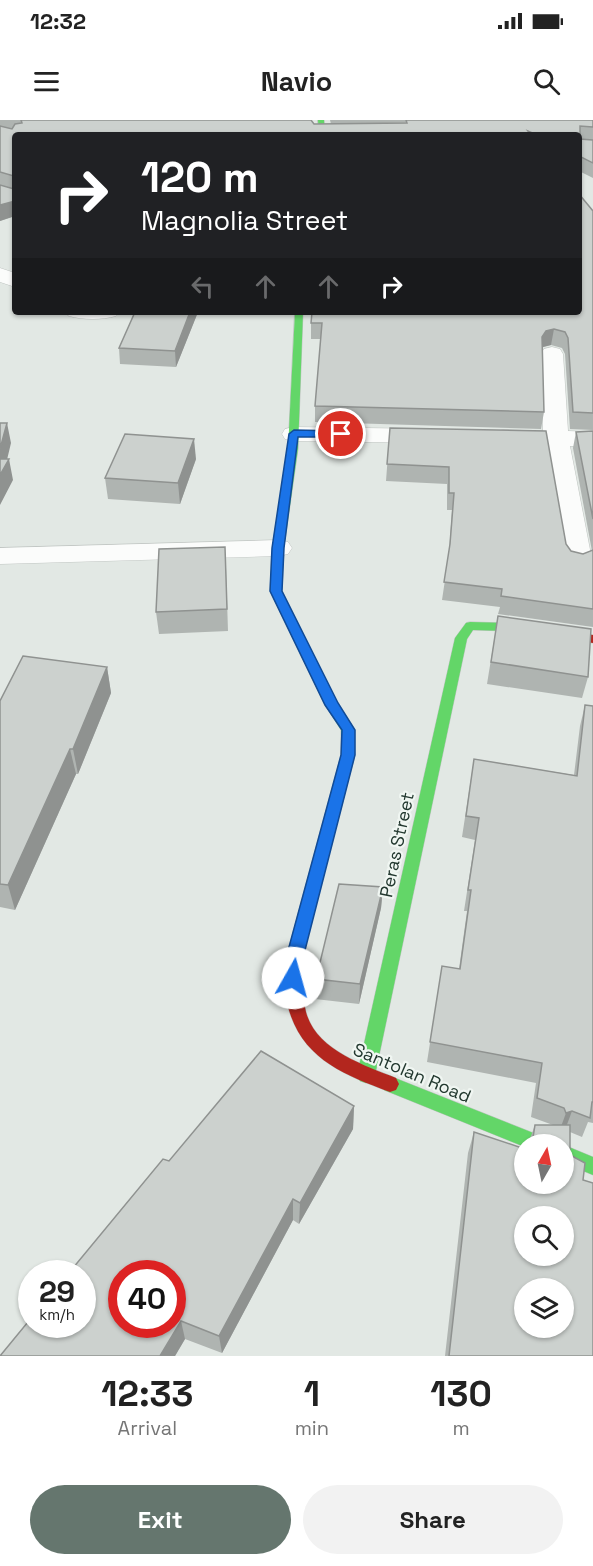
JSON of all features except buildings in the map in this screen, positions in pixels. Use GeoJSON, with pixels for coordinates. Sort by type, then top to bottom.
{"type":"FeatureCollection","features":[{"type":"Feature","properties":{"kind":"street","name":"Santolan Road"},"geometry":{"type":"LineString","coordinates":[[299,315],[294,434],[278,548],[276,591],[332,705],[348,730],[348,755],[294,958],[292,997],[305,1033],[330,1057],[366,1075],[515,1134]]}},
{"type":"Feature","properties":{"kind":"street"},"geometry":{"type":"LineString","coordinates":[[552,354],[556,438],[578,560]]}},
{"type":"Feature","properties":{"kind":"street"},"geometry":{"type":"LineString","coordinates":[[294,434],[593,439]]}},
{"type":"Feature","properties":{"kind":"street"},"geometry":{"type":"LineString","coordinates":[[0,556],[278,548]]}},
{"type":"Feature","properties":{"kind":"street","name":"Peras Street"},"geometry":{"type":"LineString","coordinates":[[366,1075],[460,638],[470,626],[490,625],[593,639]]}},
{"type":"Feature","properties":{"kind":"street"},"geometry":{"type":"LineString","coordinates":[[574,1158],[593,1166]]}},
{"type":"Feature","properties":{"kind":"traffic: fast"},"geometry":{"type":"LineString","coordinates":[[321,120],[322,132]]}},
{"type":"Feature","properties":{"kind":"traffic: fast"},"geometry":{"type":"LineString","coordinates":[[293,972],[294,958],[348,755],[348,730],[332,705],[276,591],[278,548],[293,449],[299,315]]}},
{"type":"Feature","properties":{"kind":"traffic: fast"},"geometry":{"type":"LineString","coordinates":[[366,1075],[461,638],[470,626],[508,627]]}},
{"type":"Feature","properties":{"kind":"traffic: fast"},"geometry":{"type":"LineString","coordinates":[[390,1084],[515,1134]]}},
{"type":"Feature","properties":{"kind":"traffic: fast"},"geometry":{"type":"LineString","coordinates":[[574,1158],[593,1166]]}},
{"type":"Feature","properties":{"kind":"traffic: jam"},"geometry":{"type":"LineString","coordinates":[[508,627],[593,639]]}},
{"type":"Feature","properties":{"kind":"traffic: jam"},"geometry":{"type":"LineString","coordinates":[[293,972],[294,997],[299,1017],[307,1033],[318,1046],[350,1067],[390,1084]]}},
{"type":"Feature","properties":{"kind":"route"},"geometry":{"type":"LineString","coordinates":[[293,978],[294,958],[348,755],[348,730],[332,705],[276,591],[278,548],[294,434],[341,434]]}}]}
